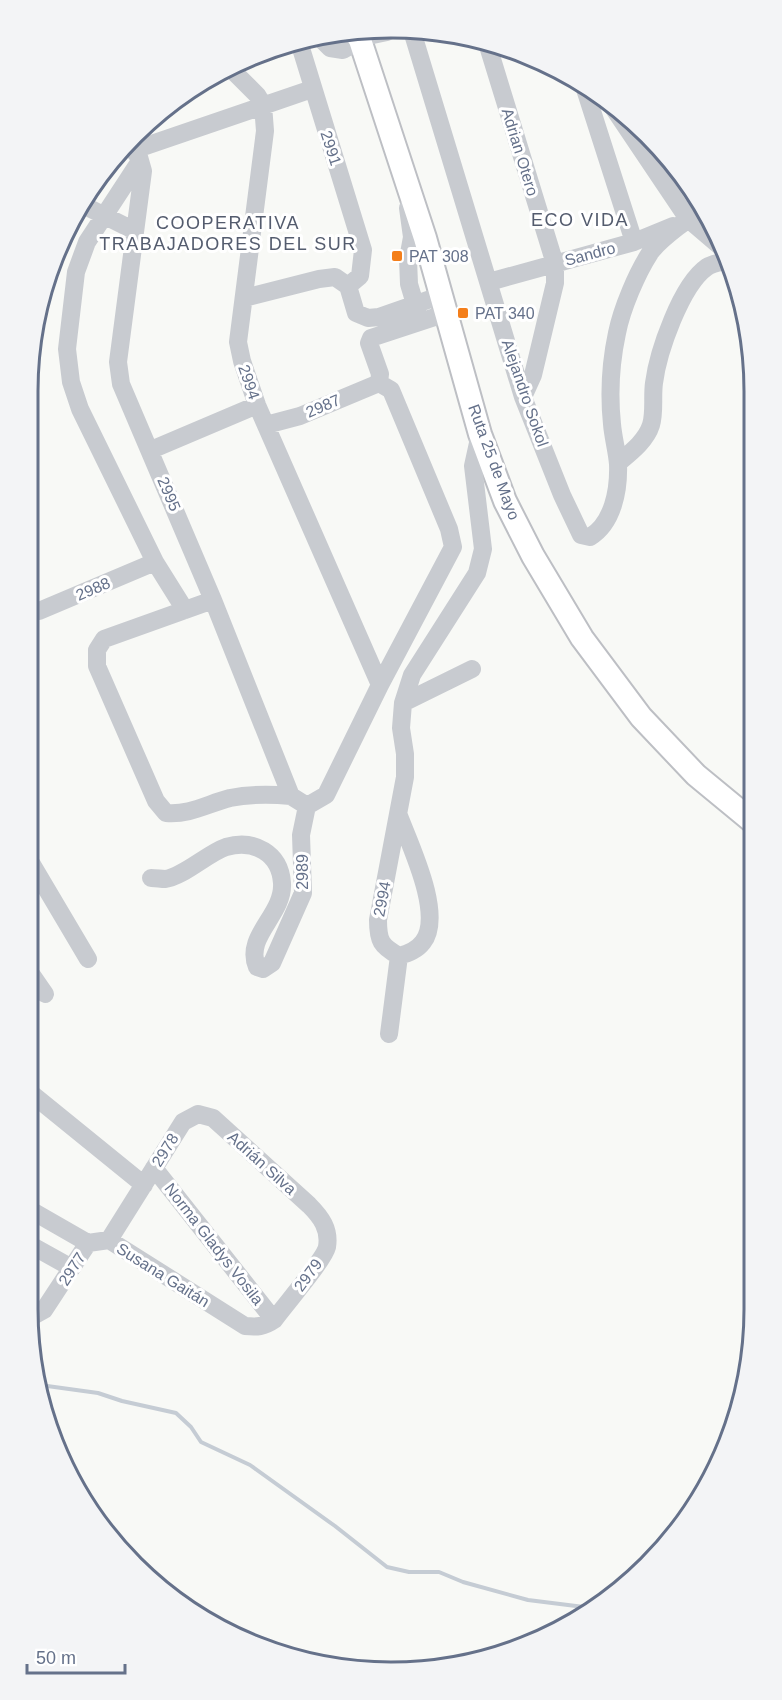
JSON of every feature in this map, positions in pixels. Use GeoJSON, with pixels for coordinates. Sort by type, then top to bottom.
{"type":"FeatureCollection","features":[{"type":"Feature","properties":{"kind":"main road","name":"Ruta 25 de Mayo"},"geometry":{"type":"LineString","coordinates":[[364,39],[444,304],[480,434],[505,501],[533,556],[582,638],[641,717],[696,775],[744,815]]}},
{"type":"Feature","properties":{"kind":"street","name":"Alejandro Sokol"},"geometry":{"type":"LineString","coordinates":[[414,38],[523,397],[562,495],[581,535],[590,537],[600,531],[611,511],[617,484],[618,463]]}},
{"type":"Feature","properties":{"kind":"street"},"geometry":{"type":"LineString","coordinates":[[326,43],[330,48],[343,50],[357,39]]}},
{"type":"Feature","properties":{"kind":"street","name":"2991"},"geometry":{"type":"LineString","coordinates":[[301,50],[363,250],[360,276],[348,286]]}},
{"type":"Feature","properties":{"kind":"street","name":"Adrian Otero"},"geometry":{"type":"LineString","coordinates":[[490,52],[555,264],[555,283],[533,375],[523,397]]}},
{"type":"Feature","properties":{"kind":"street"},"geometry":{"type":"LineString","coordinates":[[236,74],[257,95],[263,105]]}},
{"type":"Feature","properties":{"kind":"street"},"geometry":{"type":"LineString","coordinates":[[185,610],[155,562],[95,442],[71,382],[67,349],[76,272],[87,242],[103,215],[134,151],[312,89]]}},
{"type":"Feature","properties":{"kind":"street"},"geometry":{"type":"LineString","coordinates":[[588,98],[634,242]]}},
{"type":"Feature","properties":{"kind":"street","name":"2994"},"geometry":{"type":"LineString","coordinates":[[263,105],[266,131],[238,342],[242,362],[257,405],[380,685]]}},
{"type":"Feature","properties":{"kind":"street"},"geometry":{"type":"LineString","coordinates":[[626,127],[688,219],[709,237]]}},
{"type":"Feature","properties":{"kind":"street","name":"2995"},"geometry":{"type":"LineString","coordinates":[[134,151],[142,171],[118,362],[121,384],[213,600],[291,796]]}},
{"type":"Feature","properties":{"kind":"street"},"geometry":{"type":"LineString","coordinates":[[405,179],[412,237],[408,273],[417,313]]}},
{"type":"Feature","properties":{"kind":"street"},"geometry":{"type":"LineString","coordinates":[[89,208],[135,231]]}},
{"type":"Feature","properties":{"kind":"street"},"geometry":{"type":"LineString","coordinates":[[618,463],[611,423],[613,361],[617,331],[632,289],[651,251],[688,219]]}},
{"type":"Feature","properties":{"kind":"street","name":"Sandro"},"geometry":{"type":"LineString","coordinates":[[489,282],[634,242],[688,219]]}},
{"type":"Feature","properties":{"kind":"street"},"geometry":{"type":"LineString","coordinates":[[618,463],[645,438],[651,426],[654,383],[663,348],[681,299],[696,278],[708,267],[721,263]]}},
{"type":"Feature","properties":{"kind":"street"},"geometry":{"type":"LineString","coordinates":[[244,298],[335,277],[348,286],[356,313],[362,316],[368,318],[417,313]]}},
{"type":"Feature","properties":{"kind":"street"},"geometry":{"type":"LineString","coordinates":[[213,600],[104,639],[97,650],[97,666],[156,801],[166,813],[182,814],[227,799],[250,795],[291,796],[307,806],[326,795],[380,685],[453,547],[449,529],[391,390],[379,383],[380,374],[369,344],[371,339],[417,313],[444,304]]}},
{"type":"Feature","properties":{"kind":"street","name":"2987"},"geometry":{"type":"LineString","coordinates":[[266,425],[300,416],[379,383]]}},
{"type":"Feature","properties":{"kind":"street"},"geometry":{"type":"LineString","coordinates":[[150,450],[257,405]]}},
{"type":"Feature","properties":{"kind":"street"},"geometry":{"type":"LineString","coordinates":[[402,707],[412,675],[477,573],[483,549],[473,466],[480,434]]}},
{"type":"Feature","properties":{"kind":"street","name":"2988"},"geometry":{"type":"LineString","coordinates":[[37,611],[155,562]]}},
{"type":"Feature","properties":{"kind":"street"},"geometry":{"type":"LineString","coordinates":[[402,707],[472,669]]}},
{"type":"Feature","properties":{"kind":"street","name":"2994"},"geometry":{"type":"LineString","coordinates":[[399,816],[429,900],[431,919],[425,940],[414,951],[399,956],[385,948],[378,935],[378,920],[405,777],[402,707]]}},
{"type":"Feature","properties":{"kind":"street","name":"2989"},"geometry":{"type":"LineString","coordinates":[[151,878],[166,879],[226,847],[250,845],[265,850],[276,861],[281,878],[281,894],[273,915],[257,939],[254,958],[257,967],[263,969],[272,963],[303,893],[301,835],[307,806]]}},
{"type":"Feature","properties":{"kind":"street"},"geometry":{"type":"LineString","coordinates":[[281,878],[296,879],[303,871]]}},
{"type":"Feature","properties":{"kind":"street"},"geometry":{"type":"LineString","coordinates":[[37,873],[88,959]]}},
{"type":"Feature","properties":{"kind":"street"},"geometry":{"type":"LineString","coordinates":[[389,1034],[399,956]]}},
{"type":"Feature","properties":{"kind":"street"},"geometry":{"type":"LineString","coordinates":[[37,982],[45,994]]}},
{"type":"Feature","properties":{"kind":"street","name":"Norma Gladys Vosila"},"geometry":{"type":"LineString","coordinates":[[37,1098],[144,1185]]}},
{"type":"Feature","properties":{"kind":"street","name":"2978"},"geometry":{"type":"LineString","coordinates":[[109,1240],[154,1168],[191,1118]]}},
{"type":"Feature","properties":{"kind":"street","name":"Adrián Silva"},"geometry":{"type":"LineString","coordinates":[[191,1118],[213,1118],[321,1218]]}},
{"type":"Feature","properties":{"kind":"street","name":"Norma Gladys Vosila"},"geometry":{"type":"LineString","coordinates":[[154,1168],[271,1322]]}},
{"type":"Feature","properties":{"kind":"street"},"geometry":{"type":"LineString","coordinates":[[37,1214],[88,1243]]}},
{"type":"Feature","properties":{"kind":"street","name":"2979"},"geometry":{"type":"LineString","coordinates":[[271,1322],[327,1249],[327,1233],[321,1218]]}},
{"type":"Feature","properties":{"kind":"street","name":"Susana Gaitán"},"geometry":{"type":"LineString","coordinates":[[88,1243],[109,1240],[245,1326],[258,1328],[271,1322]]}},
{"type":"Feature","properties":{"kind":"street","name":"2977"},"geometry":{"type":"LineString","coordinates":[[37,1314],[44,1310],[88,1243]]}},
{"type":"Feature","properties":{"kind":"street"},"geometry":{"type":"LineString","coordinates":[[37,1249],[72,1268]]}},
{"type":"Feature","properties":{"kind":"waterway"},"geometry":{"type":"LineString","coordinates":[[46,1386],[98,1393],[176,1413],[191,1427],[201,1442],[250,1465],[335,1526],[387,1567],[409,1572],[439,1572],[463,1582],[528,1600],[581,1607]]}},
{"type":"Feature","properties":{"kind":"place","name":"PAT 308"},"geometry":{"type":"Point","coordinates":[397,256]}},
{"type":"Feature","properties":{"kind":"place","name":"PAT 340"},"geometry":{"type":"Point","coordinates":[463,313]}},
{"type":"Feature","properties":{"kind":"district","name":"ECO VIDA"},"geometry":{"type":"Point","coordinates":[580,220]}},
{"type":"Feature","properties":{"kind":"district","name":"COOPERATIVA TRABAJADORES DEL SUR"},"geometry":{"type":"Point","coordinates":[228,233]}}]}
